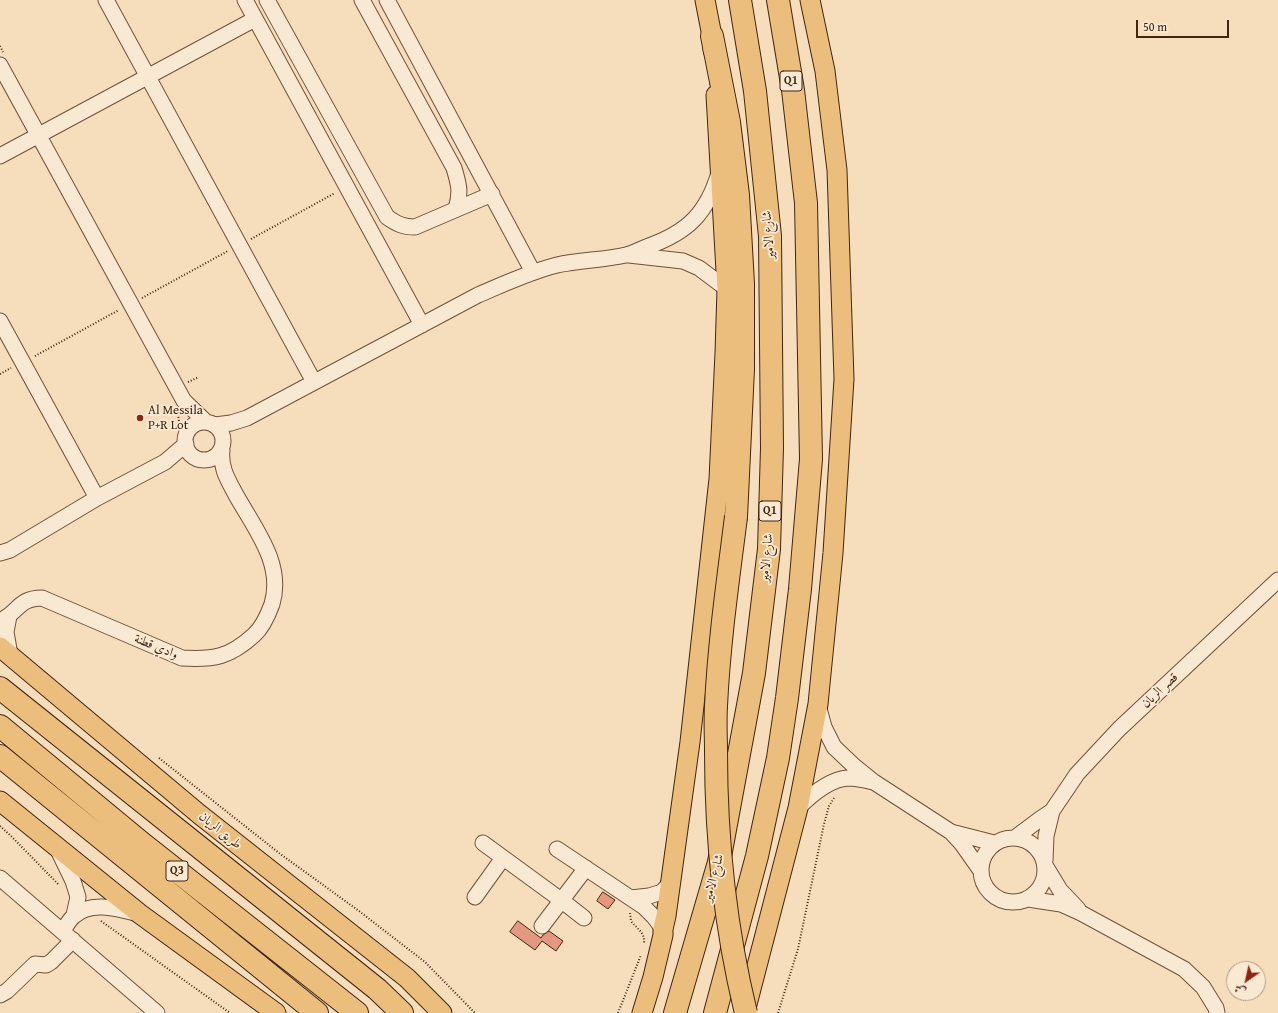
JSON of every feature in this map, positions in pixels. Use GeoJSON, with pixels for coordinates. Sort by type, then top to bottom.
{"type":"FeatureCollection","features":[{"type":"Feature","properties":{"kind":"highway","name":"شارع الامير"},"geometry":{"type":"LineString","coordinates":[[675,1013],[719,862],[754,673],[769,549],[772,448],[770,236],[755,91],[740,0]]}},
{"type":"Feature","properties":{"kind":"highway","name":"Q1"},"geometry":{"type":"LineString","coordinates":[[715,1013],[758,856],[778,758],[800,589],[811,459],[806,203],[793,90],[778,0]]}},
{"type":"Feature","properties":{"kind":"highway"},"geometry":{"type":"LineString","coordinates":[[712,36],[730,122],[738,195],[743,284],[743,369],[736,517],[724,615],[716,707],[716,776],[718,833],[724,895],[738,981],[746,1013]]}},
{"type":"Feature","properties":{"kind":"highway"},"geometry":{"type":"LineString","coordinates":[[0,688],[377,989],[402,1013]]}},
{"type":"Feature","properties":{"kind":"highway","name":"Q3"},"geometry":{"type":"LineString","coordinates":[[0,726],[144,845],[357,1013]]}},
{"type":"Feature","properties":{"kind":"highway","name":"Q3"},"geometry":{"type":"LineString","coordinates":[[0,756],[317,1013]]}},
{"type":"Feature","properties":{"kind":"main road"},"geometry":{"type":"LineString","coordinates":[[642,1013],[653,977],[663,935],[671,882],[690,742],[719,478],[727,289],[712,36],[705,0]]}},
{"type":"Feature","properties":{"kind":"main road"},"geometry":{"type":"LineString","coordinates":[[746,1013],[754,976],[798,808],[818,704],[833,553],[844,378],[838,170],[825,71],[810,0]]}},
{"type":"Feature","properties":{"kind":"main road","name":"طريق الريان"},"geometry":{"type":"LineString","coordinates":[[5,651],[199,814],[407,978],[442,1013]]}},
{"type":"Feature","properties":{"kind":"main road"},"geometry":{"type":"LineString","coordinates":[[0,801],[58,850],[140,914],[276,1013]]}},
{"type":"Feature","properties":{"kind":"main road"},"geometry":{"type":"LineString","coordinates":[[242,988],[269,1013]]}},
{"type":"Feature","properties":{"kind":"street"},"geometry":{"type":"LineString","coordinates":[[106,0],[314,382]]}},
{"type":"Feature","properties":{"kind":"street"},"geometry":{"type":"LineString","coordinates":[[245,0],[422,325]]}},
{"type":"Feature","properties":{"kind":"street"},"geometry":{"type":"LineString","coordinates":[[267,0],[387,217],[395,223],[405,227],[416,227],[492,194]]}},
{"type":"Feature","properties":{"kind":"street"},"geometry":{"type":"LineString","coordinates":[[362,0],[454,168],[460,195],[456,209]]}},
{"type":"Feature","properties":{"kind":"street"},"geometry":{"type":"LineString","coordinates":[[387,0],[534,272]]}},
{"type":"Feature","properties":{"kind":"street"},"geometry":{"type":"LineString","coordinates":[[0,156],[255,19]]}},
{"type":"Feature","properties":{"kind":"street"},"geometry":{"type":"LineString","coordinates":[[0,64],[184,402],[188,420],[187,450],[200,459]]}},
{"type":"Feature","properties":{"kind":"street"},"geometry":{"type":"LineString","coordinates":[[165,462],[187,438],[196,424],[231,423],[247,418],[478,295],[534,272],[558,265],[626,255],[667,240],[695,219],[706,204],[714,188],[720,170]]}},
{"type":"Feature","properties":{"kind":"street"},"geometry":{"type":"LineString","coordinates":[[626,255],[683,261],[699,268],[727,289]]}},
{"type":"Feature","properties":{"kind":"street"},"geometry":{"type":"LineString","coordinates":[[0,321],[97,498]]}},
{"type":"Feature","properties":{"kind":"street"},"geometry":{"type":"LineString","coordinates":[[184,402],[220,430],[223,437],[222,446]]}},
{"type":"Feature","properties":{"kind":"street"},"geometry":{"type":"LineString","coordinates":[[0,553],[10,550],[97,498],[165,462],[179,458],[212,459],[218,455],[222,446],[234,429],[247,418]]}},
{"type":"Feature","properties":{"kind":"street","name":"وادي قطنة"},"geometry":{"type":"LineString","coordinates":[[5,651],[6,632],[4,619],[26,600],[34,598],[42,598],[182,658],[203,659],[224,656],[242,646],[258,632],[269,615],[274,595],[275,574],[272,560],[262,540],[226,477],[222,464],[222,446]]}},
{"type":"Feature","properties":{"kind":"street","name":"وادي قطنة"},"geometry":{"type":"LineString","coordinates":[[200,459],[217,468],[226,477]]}},
{"type":"Feature","properties":{"kind":"street","name":"قصر الريان"},"geometry":{"type":"LineString","coordinates":[[1045,864],[1046,836],[1052,812],[1077,774],[1119,729],[1278,580]]}},
{"type":"Feature","properties":{"kind":"street"},"geometry":{"type":"LineString","coordinates":[[818,704],[824,727],[834,747],[874,782],[950,832],[962,844],[981,871]]}},
{"type":"Feature","properties":{"kind":"street"},"geometry":{"type":"LineString","coordinates":[[798,808],[812,795],[834,782],[847,778],[874,782]]}},
{"type":"Feature","properties":{"kind":"street","name":"قصر الريان"},"geometry":{"type":"LineString","coordinates":[[1016,838],[1040,819],[1052,812]]}},
{"type":"Feature","properties":{"kind":"street"},"geometry":{"type":"LineString","coordinates":[[950,832],[994,843]]}},
{"type":"Feature","properties":{"kind":"street"},"geometry":{"type":"LineString","coordinates":[[1045,864],[1045,877],[1042,886],[1028,899],[1018,902],[1007,902],[997,898],[989,891],[983,882],[981,871],[982,861],[987,851],[994,843],[1005,839],[1016,838],[1029,841],[1039,850],[1060,890],[1081,913]]}},
{"type":"Feature","properties":{"kind":"street"},"geometry":{"type":"LineString","coordinates":[[483,844],[562,900],[584,918]]}},
{"type":"Feature","properties":{"kind":"street"},"geometry":{"type":"LineString","coordinates":[[557,849],[644,907],[663,929]]}},
{"type":"Feature","properties":{"kind":"street"},"geometry":{"type":"LineString","coordinates":[[0,995],[8,991],[35,964],[46,965],[51,962],[68,935],[78,909],[78,897],[73,881],[58,850]]}},
{"type":"Feature","properties":{"kind":"street"},"geometry":{"type":"LineString","coordinates":[[475,897],[503,858]]}},
{"type":"Feature","properties":{"kind":"street"},"geometry":{"type":"LineString","coordinates":[[542,926],[586,868]]}},
{"type":"Feature","properties":{"kind":"street"},"geometry":{"type":"LineString","coordinates":[[0,878],[157,1013]]}},
{"type":"Feature","properties":{"kind":"street"},"geometry":{"type":"LineString","coordinates":[[631,898],[650,896],[662,892],[671,882]]}},
{"type":"Feature","properties":{"kind":"street"},"geometry":{"type":"LineString","coordinates":[[1028,899],[1061,904],[1081,913],[1184,969],[1204,987],[1216,1008],[1217,1013]]}},
{"type":"Feature","properties":{"kind":"street"},"geometry":{"type":"LineString","coordinates":[[78,909],[104,907],[140,914]]}},
{"type":"Feature","properties":{"kind":"path"},"geometry":{"type":"LineString","coordinates":[[0,374],[347,187]]}},
{"type":"Feature","properties":{"kind":"path"},"geometry":{"type":"LineString","coordinates":[[156,756],[279,853],[359,911],[425,962],[475,1013]]}},
{"type":"Feature","properties":{"kind":"path"},"geometry":{"type":"LineString","coordinates":[[778,1013],[798,949],[829,806],[847,778]]}},
{"type":"Feature","properties":{"kind":"path"},"geometry":{"type":"LineString","coordinates":[[0,826],[12,837],[78,909],[230,1013]]}},
{"type":"Feature","properties":{"kind":"path"},"geometry":{"type":"LineString","coordinates":[[631,898],[630,921],[641,931],[644,938],[644,946]]}},
{"type":"Feature","properties":{"kind":"path"},"geometry":{"type":"LineString","coordinates":[[618,1013],[642,951]]}},
{"type":"Feature","properties":{"kind":"building"},"geometry":{"type":"Polygon","coordinates":[[[603,892],[615,900],[608,909],[597,901],[603,892]]]}},
{"type":"Feature","properties":{"kind":"building"},"geometry":{"type":"Polygon","coordinates":[[[518,921],[541,938],[549,931],[563,941],[556,951],[542,941],[535,950],[510,932],[518,921]]]}},
{"type":"Feature","properties":{"kind":"place","name":"Al Messila P+R Lot"},"geometry":{"type":"Point","coordinates":[140,418]}}]}
